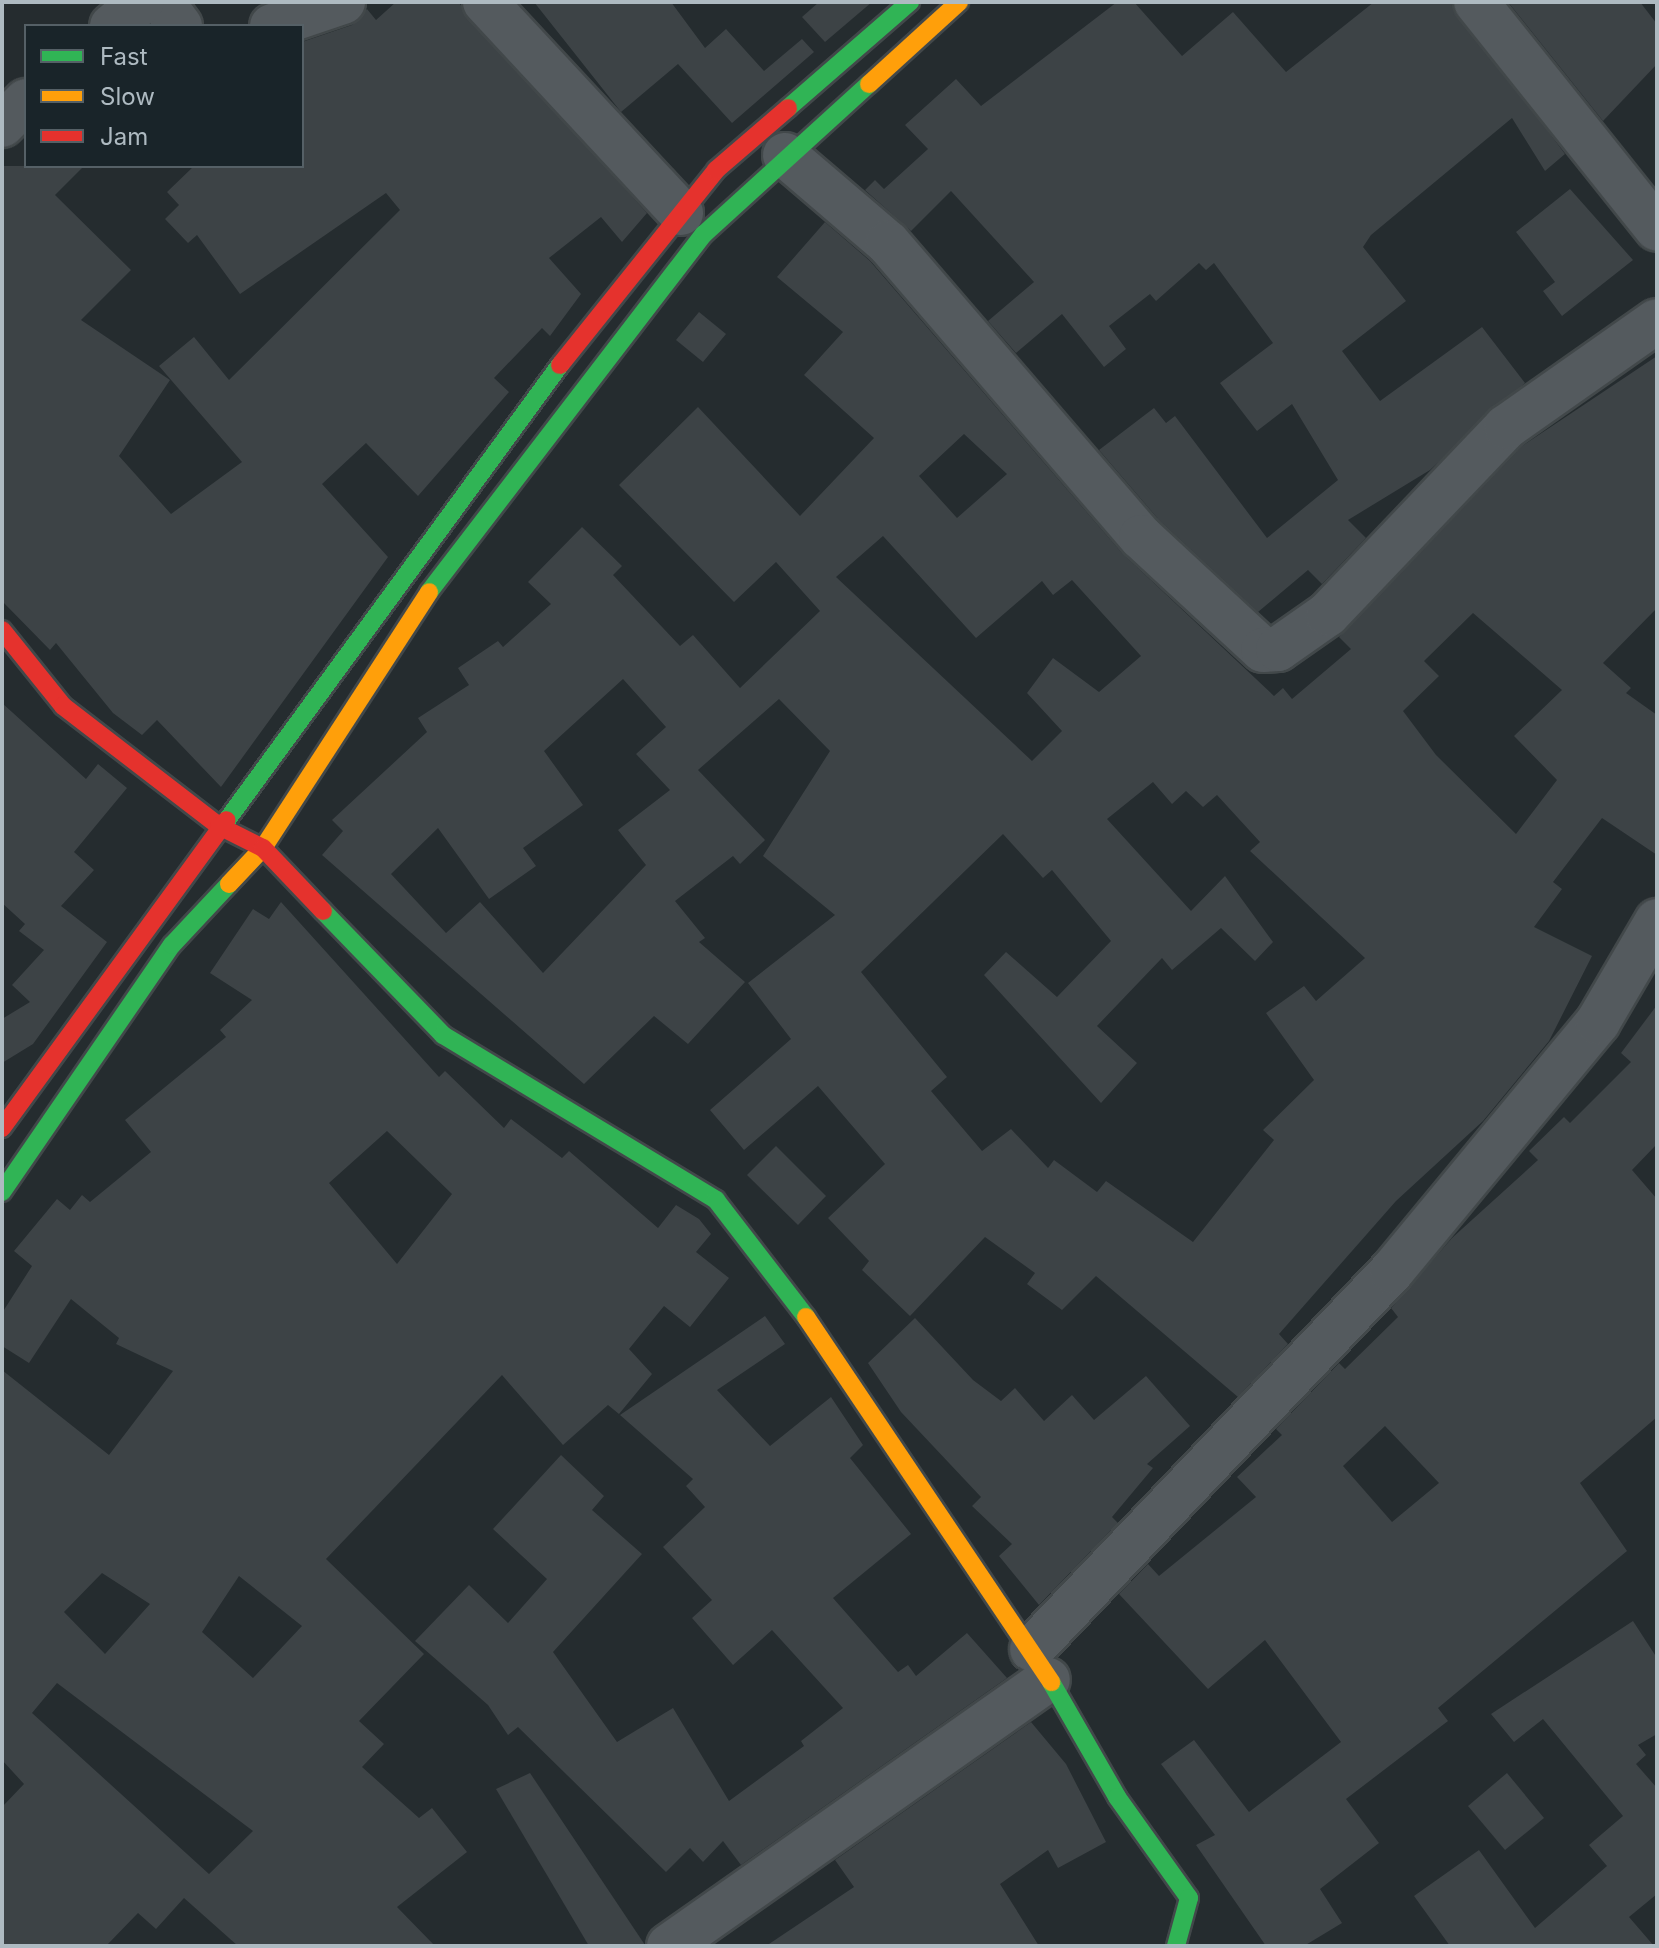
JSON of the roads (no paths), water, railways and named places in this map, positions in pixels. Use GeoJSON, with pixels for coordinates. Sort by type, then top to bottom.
{"type":"FeatureCollection","features":[{"type":"Feature","properties":{"kind":"main road"},"geometry":{"type":"LineString","coordinates":[[2,1128],[568,349],[681,213],[767,123],[910,2]]}},
{"type":"Feature","properties":{"kind":"main road"},"geometry":{"type":"LineString","coordinates":[[2,1192],[172,945],[263,848],[415,611],[622,332],[704,234],[785,155],[959,2]]}},
{"type":"Feature","properties":{"kind":"main road"},"geometry":{"type":"LineString","coordinates":[[2,630],[63,706],[219,826],[263,848],[443,1035],[716,1200],[786,1287],[1040,1664],[1117,1797],[1189,1898],[1176,1946]]}},
{"type":"Feature","properties":{"kind":"street"},"geometry":{"type":"LineString","coordinates":[[114,24],[142,2]]}},
{"type":"Feature","properties":{"kind":"street"},"geometry":{"type":"LineString","coordinates":[[162,2],[178,24]]}},
{"type":"Feature","properties":{"kind":"street"},"geometry":{"type":"LineString","coordinates":[[278,24],[343,2]]}},
{"type":"Feature","properties":{"kind":"street"},"geometry":{"type":"LineString","coordinates":[[485,2],[681,213]]}},
{"type":"Feature","properties":{"kind":"street"},"geometry":{"type":"LineString","coordinates":[[1476,2],[1657,229]]}},
{"type":"Feature","properties":{"kind":"street"},"geometry":{"type":"LineString","coordinates":[[2,125],[24,103]]}},
{"type":"Feature","properties":{"kind":"street"},"geometry":{"type":"LineString","coordinates":[[785,155],[888,243],[1141,537],[1263,650],[1278,649],[1328,614],[1455,472],[1506,427],[1657,321]]}},
{"type":"Feature","properties":{"kind":"street"},"geometry":{"type":"LineString","coordinates":[[669,1946],[1040,1664],[1392,1271],[1598,1022],[1657,921]]}}]}
